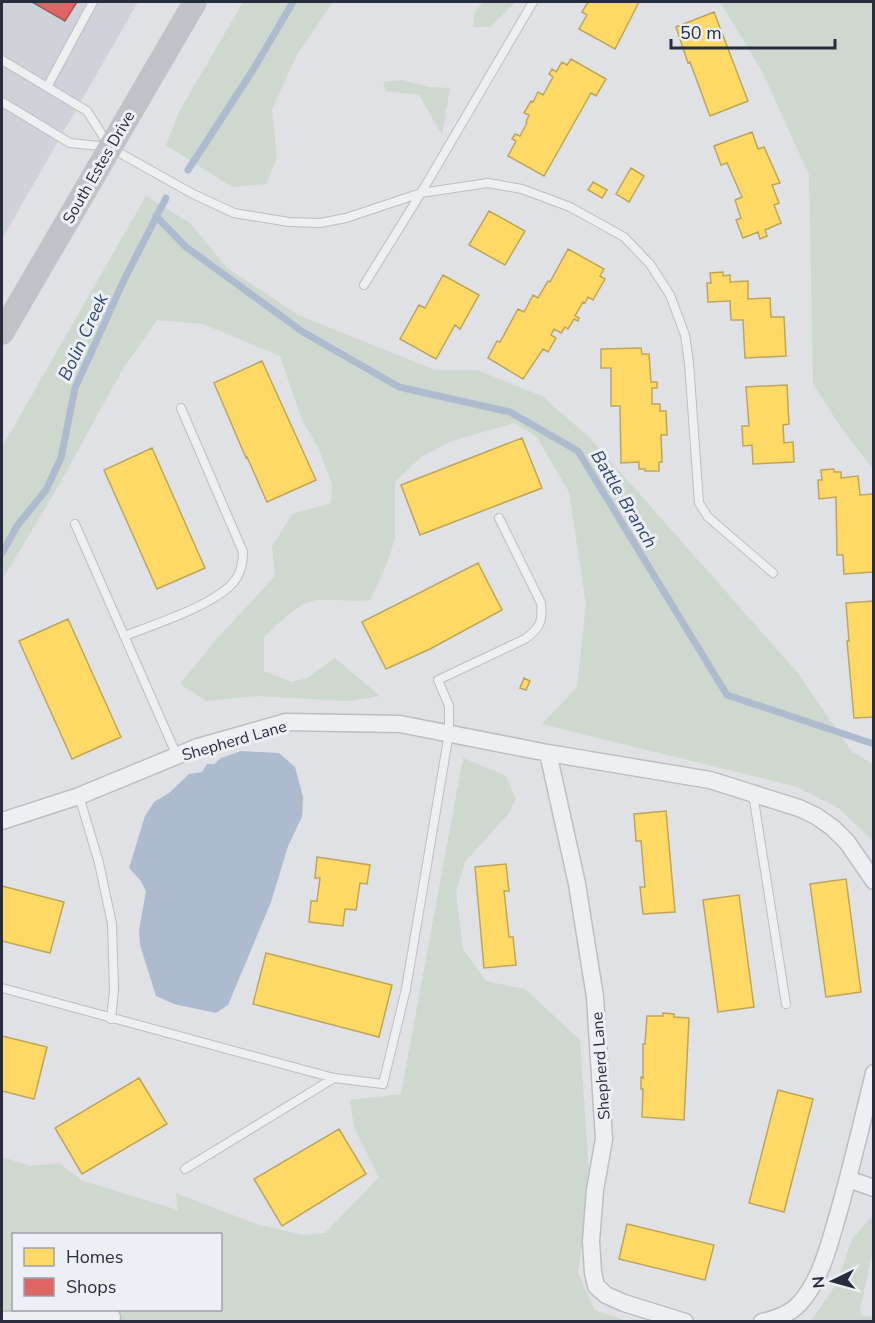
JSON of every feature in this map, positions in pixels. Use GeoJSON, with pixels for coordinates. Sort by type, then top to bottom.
{"type":"FeatureCollection","features":[{"type":"Feature","properties":{"kind":"main road","name":"South Estes Drive"},"geometry":{"type":"LineString","coordinates":[[2,333],[195,2]]}},
{"type":"Feature","properties":{"kind":"street","name":"Shepherd Lane"},"geometry":{"type":"LineString","coordinates":[[2,821],[79,796],[198,747],[286,722],[400,724],[548,753],[710,780],[799,808],[833,828],[847,842],[873,881]]}},
{"type":"Feature","properties":{"kind":"street","name":"Shepherd Lane"},"geometry":{"type":"LineString","coordinates":[[548,753],[577,884],[595,997],[604,1139],[595,1190],[591,1241],[594,1279],[596,1286],[606,1295],[685,1322]]}},
{"type":"Feature","properties":{"kind":"street"},"geometry":{"type":"LineString","coordinates":[[762,1322],[776,1318],[799,1305],[816,1277],[829,1245],[848,1179],[873,1072]]}},
{"type":"Feature","properties":{"kind":"street"},"geometry":{"type":"LineString","coordinates":[[848,1179],[873,1188]]}},
{"type":"Feature","properties":{"kind":"street"},"geometry":{"type":"LineString","coordinates":[[2,1320],[112,1317]]}},
{"type":"Feature","properties":{"kind":"lane"},"geometry":{"type":"LineString","coordinates":[[47,87],[93,2]]}},
{"type":"Feature","properties":{"kind":"lane"},"geometry":{"type":"LineString","coordinates":[[364,285],[533,2]]}},
{"type":"Feature","properties":{"kind":"lane"},"geometry":{"type":"LineString","coordinates":[[2,60],[87,111],[110,147]]}},
{"type":"Feature","properties":{"kind":"lane"},"geometry":{"type":"LineString","coordinates":[[2,102],[70,143],[110,147],[194,194],[234,213],[289,222],[320,223],[346,218],[421,192],[488,183],[522,189],[570,207],[624,237],[650,264],[670,295],[685,335],[699,502],[708,517],[773,573]]}},
{"type":"Feature","properties":{"kind":"lane"},"geometry":{"type":"LineString","coordinates":[[124,636],[202,605],[236,580],[243,566],[243,552],[181,408]]}},
{"type":"Feature","properties":{"kind":"lane"},"geometry":{"type":"LineString","coordinates":[[2,988],[334,1078],[383,1084],[406,989],[449,733],[449,706],[438,680],[525,639],[538,630],[542,616],[541,603],[499,518]]}},
{"type":"Feature","properties":{"kind":"lane"},"geometry":{"type":"LineString","coordinates":[[75,524],[177,756]]}},
{"type":"Feature","properties":{"kind":"lane"},"geometry":{"type":"LineString","coordinates":[[753,794],[786,1004]]}},
{"type":"Feature","properties":{"kind":"lane"},"geometry":{"type":"LineString","coordinates":[[79,796],[99,863],[112,924],[114,990],[111,1019]]}},
{"type":"Feature","properties":{"kind":"lane"},"geometry":{"type":"LineString","coordinates":[[185,1169],[334,1078]]}},
{"type":"Feature","properties":{"kind":"shaded area"},"geometry":{"type":"Polygon","coordinates":[[[2,2],[138,2],[2,239],[2,2]]]}},
{"type":"Feature","properties":{"kind":"shaded area"},"geometry":{"type":"Polygon","coordinates":[[[243,2],[333,2],[297,55],[272,109],[277,159],[266,184],[232,187],[166,145],[179,112],[243,2]]]}},
{"type":"Feature","properties":{"kind":"shaded area"},"geometry":{"type":"Polygon","coordinates":[[[483,2],[516,2],[490,27],[473,27],[475,12],[483,2]]]}},
{"type":"Feature","properties":{"kind":"shaded area"},"geometry":{"type":"Polygon","coordinates":[[[720,2],[873,2],[873,469],[842,429],[813,384],[809,175],[762,71],[720,2]]]}},
{"type":"Feature","properties":{"kind":"shaded area"},"geometry":{"type":"Polygon","coordinates":[[[401,80],[429,87],[450,88],[442,135],[419,95],[386,91],[383,82],[401,80]]]}},
{"type":"Feature","properties":{"kind":"shaded area"},"geometry":{"type":"Polygon","coordinates":[[[146,196],[190,223],[227,268],[298,315],[435,370],[477,370],[542,396],[590,438],[797,672],[852,752],[873,764],[873,841],[839,808],[797,787],[542,724],[577,687],[586,605],[569,492],[536,436],[514,423],[452,441],[421,457],[395,482],[395,538],[386,566],[370,600],[310,602],[289,614],[264,637],[264,671],[292,682],[307,678],[335,658],[380,696],[349,701],[257,696],[206,701],[180,684],[215,641],[275,576],[272,547],[292,514],[331,503],[332,484],[318,447],[302,420],[280,356],[203,324],[157,320],[121,372],[59,485],[2,580],[2,447],[146,196]]]}},
{"type":"Feature","properties":{"kind":"shaded area"},"geometry":{"type":"Polygon","coordinates":[[[463,758],[505,775],[516,798],[509,813],[465,862],[456,892],[463,949],[486,981],[525,989],[580,1040],[590,1187],[578,1273],[595,1310],[627,1321],[2,1321],[2,1157],[31,1166],[59,1163],[83,1181],[178,1210],[176,1193],[256,1224],[303,1235],[325,1233],[379,1177],[354,1127],[350,1100],[401,1094],[463,758]]]}},
{"type":"Feature","properties":{"kind":"shaded area"},"geometry":{"type":"Polygon","coordinates":[[[873,1215],[873,1250],[860,1310],[862,1316],[873,1317],[873,1321],[811,1321],[837,1283],[852,1239],[873,1215]]]}},
{"type":"Feature","properties":{"kind":"water"},"geometry":{"type":"Polygon","coordinates":[[[241,751],[279,753],[295,767],[303,797],[302,817],[288,846],[271,902],[228,1005],[216,1013],[174,1004],[156,996],[140,945],[139,931],[146,891],[129,868],[145,816],[154,802],[169,793],[189,774],[202,772],[207,764],[214,764],[221,758],[241,751]]]}},
{"type":"Feature","properties":{"kind":"building: Homes"},"geometry":{"type":"Polygon","coordinates":[[[588,2],[639,2],[615,49],[579,29],[587,15],[582,12],[588,2]]]}},
{"type":"Feature","properties":{"kind":"building: Homes"},"geometry":{"type":"Polygon","coordinates":[[[714,12],[748,101],[710,116],[676,27],[714,12]]]}},
{"type":"Feature","properties":{"kind":"building: Homes"},"geometry":{"type":"Polygon","coordinates":[[[571,59],[606,79],[596,96],[591,93],[544,176],[508,156],[516,141],[512,139],[515,134],[520,136],[527,123],[529,115],[524,113],[531,101],[533,102],[538,92],[543,95],[553,77],[549,74],[552,69],[556,72],[562,62],[567,65],[571,59]]]}},
{"type":"Feature","properties":{"kind":"building: Homes"},"geometry":{"type":"Polygon","coordinates":[[[752,132],[758,149],[764,147],[780,183],[772,185],[779,203],[774,205],[781,223],[765,230],[767,236],[760,239],[758,232],[743,238],[736,220],[741,218],[735,200],[742,197],[727,163],[721,165],[714,146],[752,132]]]}},
{"type":"Feature","properties":{"kind":"building: Homes"},"geometry":{"type":"Polygon","coordinates":[[[631,168],[644,176],[629,202],[616,194],[631,168]]]}},
{"type":"Feature","properties":{"kind":"building: Homes"},"geometry":{"type":"Polygon","coordinates":[[[593,182],[607,190],[602,198],[588,190],[593,182]]]}},
{"type":"Feature","properties":{"kind":"building: Homes"},"geometry":{"type":"Polygon","coordinates":[[[489,211],[525,231],[505,265],[469,245],[489,211]]]}},
{"type":"Feature","properties":{"kind":"building: Homes"},"geometry":{"type":"Polygon","coordinates":[[[568,249],[604,269],[600,276],[605,279],[593,300],[588,297],[585,303],[583,302],[575,316],[579,318],[578,321],[574,319],[568,329],[565,327],[561,333],[554,329],[551,335],[556,338],[548,352],[543,349],[523,379],[488,358],[497,341],[500,342],[518,309],[524,312],[533,295],[538,298],[548,281],[550,282],[568,249]]]}},
{"type":"Feature","properties":{"kind":"building: Homes"},"geometry":{"type":"Polygon","coordinates":[[[723,272],[723,276],[730,275],[730,282],[748,281],[748,299],[770,298],[771,317],[784,317],[786,356],[745,358],[743,320],[731,320],[730,301],[708,302],[707,283],[711,283],[710,273],[723,272]]]}},
{"type":"Feature","properties":{"kind":"building: Homes"},"geometry":{"type":"Polygon","coordinates":[[[443,275],[479,295],[460,329],[455,325],[436,359],[400,339],[419,305],[425,308],[443,275]]]}},
{"type":"Feature","properties":{"kind":"building: Homes"},"geometry":{"type":"Polygon","coordinates":[[[641,348],[642,354],[649,354],[651,382],[657,382],[657,388],[652,388],[652,404],[660,404],[660,411],[666,411],[667,435],[661,435],[662,462],[659,462],[659,471],[639,469],[639,462],[621,463],[620,406],[611,406],[611,368],[601,368],[601,349],[641,348]]]}},
{"type":"Feature","properties":{"kind":"building: Homes"},"geometry":{"type":"Polygon","coordinates":[[[262,361],[316,480],[267,502],[214,383],[262,361]]]}},
{"type":"Feature","properties":{"kind":"building: Homes"},"geometry":{"type":"Polygon","coordinates":[[[787,385],[789,424],[783,425],[784,443],[793,442],[794,462],[753,464],[752,445],[743,446],[742,426],[749,426],[746,387],[787,385]]]}},
{"type":"Feature","properties":{"kind":"building: Homes"},"geometry":{"type":"Polygon","coordinates":[[[522,438],[542,488],[420,535],[401,485],[522,438]]]}},
{"type":"Feature","properties":{"kind":"building: Homes"},"geometry":{"type":"Polygon","coordinates":[[[152,448],[205,568],[157,589],[104,470],[152,448]]]}},
{"type":"Feature","properties":{"kind":"building: Homes"},"geometry":{"type":"Polygon","coordinates":[[[834,469],[834,472],[841,472],[841,478],[858,476],[860,495],[874,494],[874,572],[844,574],[843,555],[837,555],[836,497],[819,499],[818,480],[822,480],[821,470],[834,469]]]}},
{"type":"Feature","properties":{"kind":"building: Homes"},"geometry":{"type":"Polygon","coordinates":[[[478,563],[502,610],[430,649],[386,669],[362,622],[478,563]]]}},
{"type":"Feature","properties":{"kind":"building: Homes"},"geometry":{"type":"Polygon","coordinates":[[[874,601],[874,717],[854,718],[846,603],[874,601]]]}},
{"type":"Feature","properties":{"kind":"building: Homes"},"geometry":{"type":"Polygon","coordinates":[[[68,619],[121,737],[72,759],[19,641],[68,619]]]}},
{"type":"Feature","properties":{"kind":"building: Homes"},"geometry":{"type":"Polygon","coordinates":[[[524,678],[530,681],[526,690],[520,688],[524,678]]]}},
{"type":"Feature","properties":{"kind":"building: Homes"},"geometry":{"type":"Polygon","coordinates":[[[666,811],[675,912],[643,914],[640,887],[645,887],[641,841],[636,841],[634,814],[666,811]]]}},
{"type":"Feature","properties":{"kind":"building: Homes"},"geometry":{"type":"Polygon","coordinates":[[[317,857],[370,865],[367,884],[360,883],[356,910],[345,909],[343,926],[309,922],[311,901],[317,901],[320,878],[315,878],[317,857]]]}},
{"type":"Feature","properties":{"kind":"building: Homes"},"geometry":{"type":"Polygon","coordinates":[[[506,864],[509,891],[504,891],[509,937],[513,937],[516,965],[484,968],[475,867],[506,864]]]}},
{"type":"Feature","properties":{"kind":"building: Homes"},"geometry":{"type":"Polygon","coordinates":[[[846,879],[861,992],[826,997],[810,884],[846,879]]]}},
{"type":"Feature","properties":{"kind":"building: Homes"},"geometry":{"type":"Polygon","coordinates":[[[2,886],[64,902],[50,953],[2,941],[2,886]]]}},
{"type":"Feature","properties":{"kind":"building: Homes"},"geometry":{"type":"Polygon","coordinates":[[[739,895],[754,1007],[718,1012],[703,900],[739,895]]]}},
{"type":"Feature","properties":{"kind":"building: Homes"},"geometry":{"type":"Polygon","coordinates":[[[266,953],[392,985],[379,1037],[253,1004],[266,953]]]}},
{"type":"Feature","properties":{"kind":"building: Homes"},"geometry":{"type":"Polygon","coordinates":[[[663,1013],[674,1014],[674,1017],[689,1018],[684,1120],[642,1117],[641,1077],[643,1078],[643,1044],[645,1044],[647,1016],[663,1016],[663,1013]]]}},
{"type":"Feature","properties":{"kind":"building: Homes"},"geometry":{"type":"Polygon","coordinates":[[[2,1036],[47,1047],[34,1099],[2,1091],[2,1036]]]}},
{"type":"Feature","properties":{"kind":"building: Homes"},"geometry":{"type":"Polygon","coordinates":[[[139,1078],[167,1124],[82,1174],[55,1128],[139,1078]]]}},
{"type":"Feature","properties":{"kind":"building: Homes"},"geometry":{"type":"Polygon","coordinates":[[[778,1090],[813,1099],[784,1212],[749,1203],[778,1090]]]}},
{"type":"Feature","properties":{"kind":"building: Homes"},"geometry":{"type":"Polygon","coordinates":[[[339,1129],[366,1174],[282,1226],[254,1179],[339,1129]]]}},
{"type":"Feature","properties":{"kind":"building: Homes"},"geometry":{"type":"Polygon","coordinates":[[[627,1224],[714,1245],[705,1280],[619,1259],[627,1224]]]}},
{"type":"Feature","properties":{"kind":"building: Shops"},"geometry":{"type":"Polygon","coordinates":[[[32,2],[77,2],[65,21],[32,2]]]}},
{"type":"Feature","properties":{"kind":"waterway","name":"Bolin Creek"},"geometry":{"type":"LineString","coordinates":[[188,170],[253,70],[293,2]]}},
{"type":"Feature","properties":{"kind":"waterway","name":"Bolin Creek"},"geometry":{"type":"LineString","coordinates":[[2,553],[17,526],[46,490],[61,458],[75,388],[124,280],[166,198]]}},
{"type":"Feature","properties":{"kind":"waterway","name":"Battle Branch"},"geometry":{"type":"LineString","coordinates":[[156,216],[186,247],[303,332],[399,387],[510,412],[578,451],[727,695],[874,744]]}}]}
